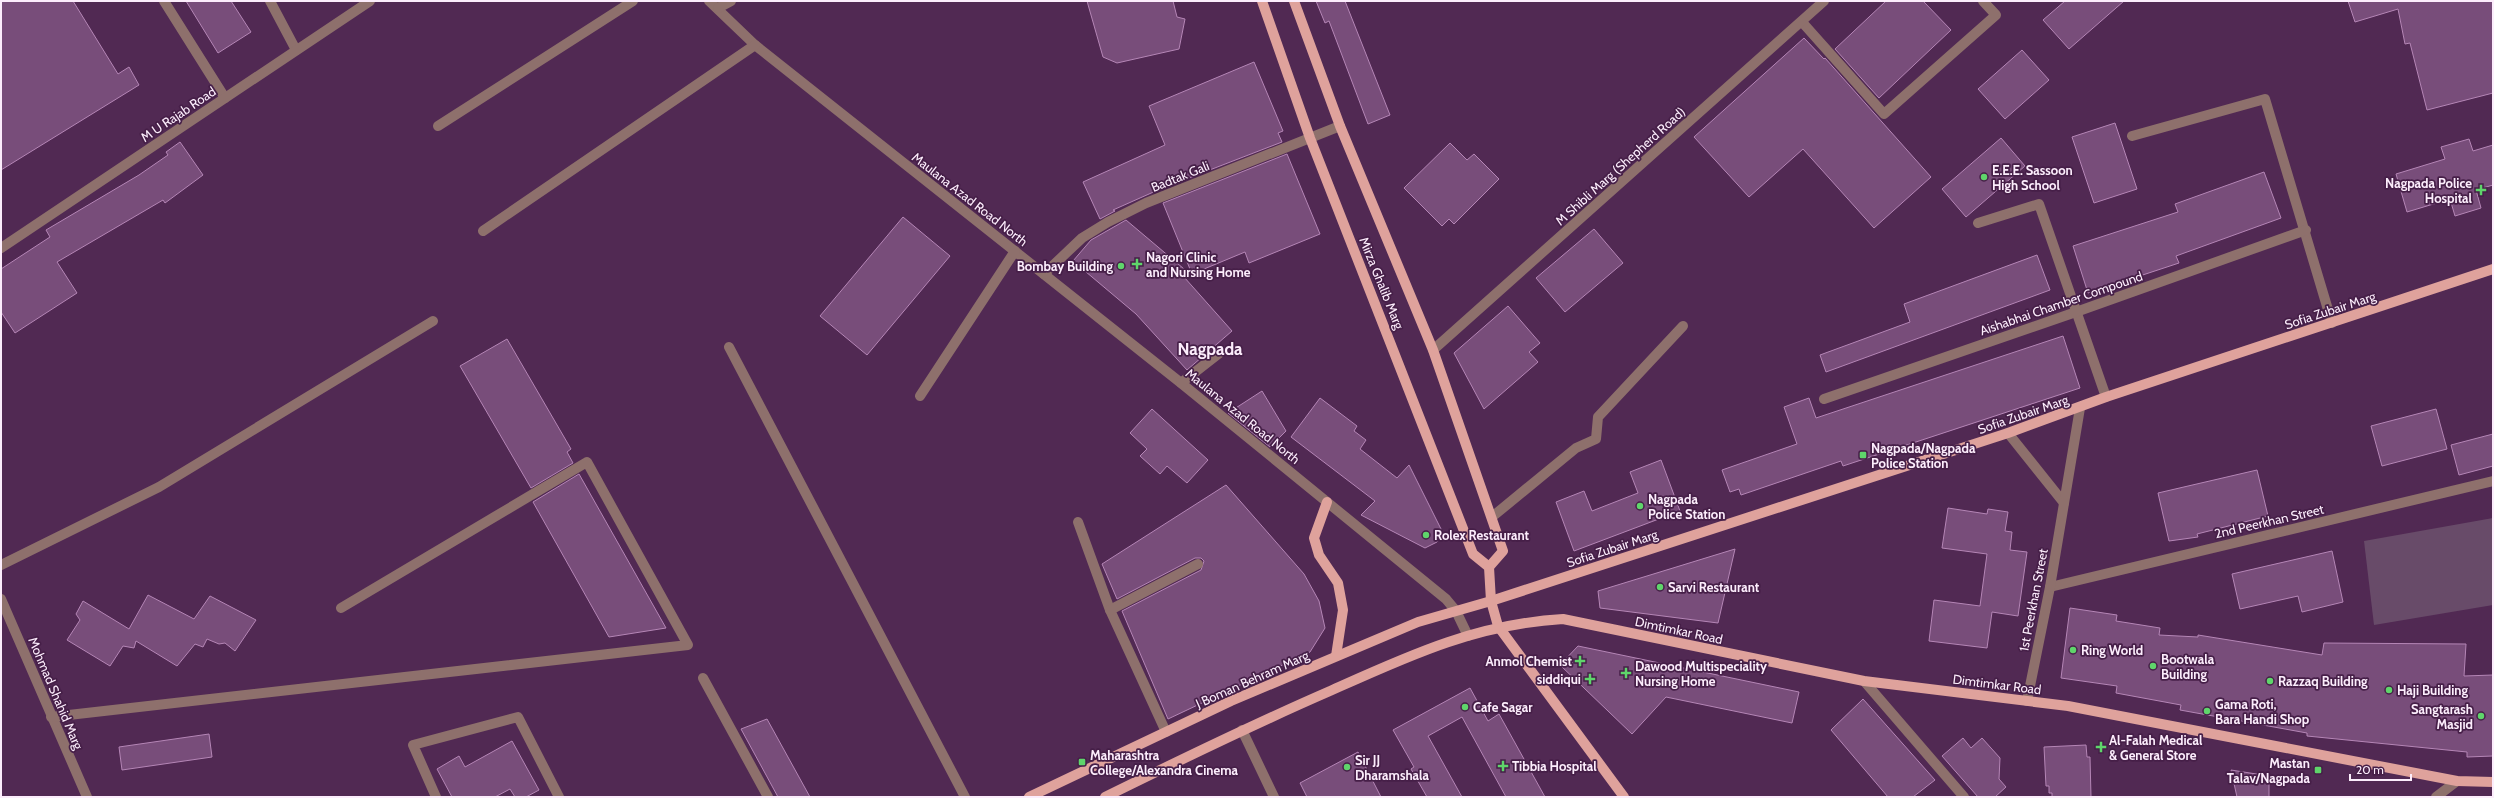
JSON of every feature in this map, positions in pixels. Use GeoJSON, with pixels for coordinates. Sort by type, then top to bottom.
{"type":"FeatureCollection","features":[{"type":"Feature","properties":{"kind":"main road","name":"Mirza Ghalib Marg"},"geometry":{"type":"LineString","coordinates":[[1262,1],[1310,138],[1472,554],[1489,567],[1503,551],[1492,517],[1433,350],[1340,126],[1294,1]]}},
{"type":"Feature","properties":{"kind":"main road","name":"Sofia Zubair Marg"},"geometry":{"type":"LineString","coordinates":[[1491,601],[2008,433],[2080,408],[2106,397],[2493,269]]}},
{"type":"Feature","properties":{"kind":"main road"},"geometry":{"type":"LineString","coordinates":[[1327,502],[1314,538],[1319,555],[1338,583],[1343,610],[1336,656]]}},
{"type":"Feature","properties":{"kind":"main road"},"geometry":{"type":"LineString","coordinates":[[1489,567],[1491,601],[1498,626],[1624,797]]}},
{"type":"Feature","properties":{"kind":"main road","name":"J Boman Behram Marg"},"geometry":{"type":"LineString","coordinates":[[1029,797],[1230,701],[1336,656],[1418,622],[1491,601]]}},
{"type":"Feature","properties":{"kind":"main road","name":"Dimtimkar Road"},"geometry":{"type":"LineString","coordinates":[[1498,626],[1533,621],[1563,619],[1864,681],[2068,706],[2456,781],[2493,782]]}},
{"type":"Feature","properties":{"kind":"main road"},"geometry":{"type":"LineString","coordinates":[[1106,797],[1242,730],[1427,648],[1498,626]]}},
{"type":"Feature","properties":{"kind":"street"},"geometry":{"type":"LineString","coordinates":[[164,1],[225,98]]}},
{"type":"Feature","properties":{"kind":"street"},"geometry":{"type":"LineString","coordinates":[[270,1],[296,50]]}},
{"type":"Feature","properties":{"kind":"street","name":"M U Rajab Road"},"geometry":{"type":"LineString","coordinates":[[1,248],[370,1]]}},
{"type":"Feature","properties":{"kind":"street"},"geometry":{"type":"LineString","coordinates":[[438,126],[633,1]]}},
{"type":"Feature","properties":{"kind":"street","name":"Maulana Azad Road North"},"geometry":{"type":"LineString","coordinates":[[709,1],[755,45],[1181,383],[1446,599],[1456,611],[1468,636]]}},
{"type":"Feature","properties":{"kind":"street"},"geometry":{"type":"LineString","coordinates":[[718,8],[732,1]]}},
{"type":"Feature","properties":{"kind":"street","name":"M Shibli Marg (Shepherd Road)"},"geometry":{"type":"LineString","coordinates":[[1433,350],[1824,1]]}},
{"type":"Feature","properties":{"kind":"street"},"geometry":{"type":"LineString","coordinates":[[1802,22],[1884,114],[1996,15],[1983,1]]}},
{"type":"Feature","properties":{"kind":"street"},"geometry":{"type":"LineString","coordinates":[[483,231],[755,45]]}},
{"type":"Feature","properties":{"kind":"street"},"geometry":{"type":"LineString","coordinates":[[2132,136],[2265,98],[2306,230],[2332,323]]}},
{"type":"Feature","properties":{"kind":"street","name":"Badtak Gali"},"geometry":{"type":"LineString","coordinates":[[1044,274],[1082,238],[1108,222],[1146,203],[1340,126]]}},
{"type":"Feature","properties":{"kind":"street"},"geometry":{"type":"LineString","coordinates":[[1978,223],[2039,204],[2106,397]]}},
{"type":"Feature","properties":{"kind":"street","name":"Aishabhai Chamber Compound"},"geometry":{"type":"LineString","coordinates":[[1824,399],[2076,312],[2306,230]]}},
{"type":"Feature","properties":{"kind":"street"},"geometry":{"type":"LineString","coordinates":[[920,396],[1015,251]]}},
{"type":"Feature","properties":{"kind":"street"},"geometry":{"type":"LineString","coordinates":[[1,565],[159,487],[433,322]]}},
{"type":"Feature","properties":{"kind":"street"},"geometry":{"type":"LineString","coordinates":[[1492,517],[1576,448],[1596,439],[1598,417],[1683,326]]}},
{"type":"Feature","properties":{"kind":"street"},"geometry":{"type":"LineString","coordinates":[[729,347],[965,797]]}},
{"type":"Feature","properties":{"kind":"street"},"geometry":{"type":"LineString","coordinates":[[1181,383],[1222,351]]}},
{"type":"Feature","properties":{"kind":"street","name":"1st Peerkhan Street"},"geometry":{"type":"LineString","coordinates":[[2027,701],[2050,587],[2080,408]]}},
{"type":"Feature","properties":{"kind":"street"},"geometry":{"type":"LineString","coordinates":[[2008,433],[2064,503]]}},
{"type":"Feature","properties":{"kind":"street"},"geometry":{"type":"LineString","coordinates":[[51,717],[688,645],[587,462],[341,608]]}},
{"type":"Feature","properties":{"kind":"street","name":"2nd Peerkhan Street"},"geometry":{"type":"LineString","coordinates":[[2050,587],[2493,481]]}},
{"type":"Feature","properties":{"kind":"street"},"geometry":{"type":"LineString","coordinates":[[1078,522],[1110,610],[1166,732]]}},
{"type":"Feature","properties":{"kind":"street"},"geometry":{"type":"LineString","coordinates":[[1110,610],[1198,564]]}},
{"type":"Feature","properties":{"kind":"street","name":"Mohmad Shahid Marg"},"geometry":{"type":"LineString","coordinates":[[1,599],[87,797]]}},
{"type":"Feature","properties":{"kind":"street"},"geometry":{"type":"LineString","coordinates":[[703,678],[768,797]]}},
{"type":"Feature","properties":{"kind":"street"},"geometry":{"type":"LineString","coordinates":[[1864,681],[1964,797]]}},
{"type":"Feature","properties":{"kind":"street"},"geometry":{"type":"LineString","coordinates":[[436,797],[413,745],[518,717],[559,797]]}},
{"type":"Feature","properties":{"kind":"street"},"geometry":{"type":"LineString","coordinates":[[1242,730],[1274,797]]}},
{"type":"Feature","properties":{"kind":"street"},"geometry":{"type":"LineString","coordinates":[[2443,795],[2456,781]]}},
{"type":"Feature","properties":{"kind":"shaded area"},"geometry":{"type":"Polygon","coordinates":[[[2493,518],[2493,605],[2374,625],[2364,541],[2493,518]]]}},
{"type":"Feature","properties":{"kind":"building"},"geometry":{"type":"Polygon","coordinates":[[[1,1],[73,1],[118,74],[129,67],[139,85],[1,170],[1,1]]]}},
{"type":"Feature","properties":{"kind":"building"},"geometry":{"type":"Polygon","coordinates":[[[186,1],[231,1],[251,32],[218,53],[186,1]]]}},
{"type":"Feature","properties":{"kind":"building"},"geometry":{"type":"Polygon","coordinates":[[[1087,1],[1173,1],[1177,17],[1185,19],[1179,49],[1117,63],[1103,57],[1087,1]]]}},
{"type":"Feature","properties":{"kind":"building"},"geometry":{"type":"Polygon","coordinates":[[[1316,1],[1345,1],[1390,115],[1368,124],[1329,21],[1325,23],[1316,1]]]}},
{"type":"Feature","properties":{"kind":"building"},"geometry":{"type":"Polygon","coordinates":[[[1886,1],[1923,1],[1951,30],[1879,98],[1835,49],[1886,1]]]}},
{"type":"Feature","properties":{"kind":"building"},"geometry":{"type":"Polygon","coordinates":[[[2065,1],[2124,1],[2069,49],[2043,20],[2065,1]]]}},
{"type":"Feature","properties":{"kind":"building"},"geometry":{"type":"Polygon","coordinates":[[[2348,1],[2493,1],[2493,93],[2427,110],[2410,43],[2405,44],[2398,9],[2355,22],[2348,1]]]}},
{"type":"Feature","properties":{"kind":"building"},"geometry":{"type":"Polygon","coordinates":[[[1804,38],[1824,59],[1825,58],[1931,177],[1874,228],[1803,149],[1749,197],[1694,137],[1804,38]]]}},
{"type":"Feature","properties":{"kind":"building"},"geometry":{"type":"Polygon","coordinates":[[[2022,50],[2049,80],[2005,119],[1978,89],[2022,50]]]}},
{"type":"Feature","properties":{"kind":"building"},"geometry":{"type":"Polygon","coordinates":[[[1254,62],[1283,131],[1278,133],[1282,142],[1158,190],[1113,210],[1115,211],[1100,219],[1083,182],[1165,145],[1149,106],[1254,62]]]}},
{"type":"Feature","properties":{"kind":"building"},"geometry":{"type":"Polygon","coordinates":[[[2115,123],[2137,189],[2094,203],[2072,137],[2115,123]]]}},
{"type":"Feature","properties":{"kind":"building","name":"E.E.E. Sassoon High School"},"geometry":{"type":"Polygon","coordinates":[[[2001,138],[2025,166],[1966,217],[1942,189],[2001,138]]]}},
{"type":"Feature","properties":{"kind":"building"},"geometry":{"type":"Polygon","coordinates":[[[2469,139],[2473,151],[2493,145],[2493,185],[2476,190],[2481,208],[2455,216],[2450,199],[2407,212],[2396,174],[2445,159],[2441,147],[2469,139]]]}},
{"type":"Feature","properties":{"kind":"building"},"geometry":{"type":"Polygon","coordinates":[[[180,142],[203,175],[165,203],[163,200],[57,262],[77,293],[15,333],[1,312],[1,269],[50,237],[46,230],[139,175],[168,155],[166,152],[180,142]]]}},
{"type":"Feature","properties":{"kind":"building"},"geometry":{"type":"Polygon","coordinates":[[[1450,143],[1467,160],[1474,154],[1499,179],[1454,224],[1449,219],[1442,226],[1404,188],[1450,143]]]}},
{"type":"Feature","properties":{"kind":"building"},"geometry":{"type":"Polygon","coordinates":[[[1287,154],[1320,234],[1249,263],[1245,252],[1192,274],[1163,203],[1287,154]]]}},
{"type":"Feature","properties":{"kind":"building"},"geometry":{"type":"Polygon","coordinates":[[[2264,172],[2281,218],[2176,256],[2179,263],[2088,293],[2073,246],[2178,212],[2175,204],[2264,172]]]}},
{"type":"Feature","properties":{"kind":"building"},"geometry":{"type":"Polygon","coordinates":[[[903,217],[950,256],[867,355],[820,316],[903,217]]]}},
{"type":"Feature","properties":{"kind":"building"},"geometry":{"type":"Polygon","coordinates":[[[1126,220],[1190,274],[1184,277],[1232,331],[1187,370],[1136,314],[1073,261],[1091,240],[1126,220]]]}},
{"type":"Feature","properties":{"kind":"building"},"geometry":{"type":"Polygon","coordinates":[[[1594,229],[1623,263],[1565,312],[1536,278],[1594,229]]]}},
{"type":"Feature","properties":{"kind":"building"},"geometry":{"type":"Polygon","coordinates":[[[2037,255],[2050,290],[1826,372],[1820,355],[1910,322],[1904,304],[2037,255]]]}},
{"type":"Feature","properties":{"kind":"building"},"geometry":{"type":"Polygon","coordinates":[[[1508,306],[1540,343],[1529,352],[1538,362],[1484,409],[1454,353],[1508,306]]]}},
{"type":"Feature","properties":{"kind":"building"},"geometry":{"type":"Polygon","coordinates":[[[2063,336],[2080,388],[1843,466],[1841,461],[1741,495],[1739,489],[1730,492],[1722,470],[1797,444],[1784,407],[1809,398],[1816,418],[2063,336]]]}},
{"type":"Feature","properties":{"kind":"building"},"geometry":{"type":"Polygon","coordinates":[[[507,339],[571,449],[567,452],[573,463],[531,488],[460,366],[507,339]]]}},
{"type":"Feature","properties":{"kind":"building"},"geometry":{"type":"Polygon","coordinates":[[[1262,391],[1286,431],[1270,447],[1228,413],[1262,391]]]}},
{"type":"Feature","properties":{"kind":"building"},"geometry":{"type":"Polygon","coordinates":[[[1320,398],[1357,426],[1354,431],[1366,440],[1360,449],[1397,478],[1409,465],[1441,529],[1437,542],[1425,548],[1361,515],[1375,501],[1291,437],[1320,398]]]}},
{"type":"Feature","properties":{"kind":"building"},"geometry":{"type":"Polygon","coordinates":[[[1152,409],[1208,460],[1187,483],[1167,466],[1160,474],[1140,456],[1147,449],[1130,433],[1152,409]]]}},
{"type":"Feature","properties":{"kind":"building"},"geometry":{"type":"Polygon","coordinates":[[[2436,409],[2447,449],[2382,466],[2371,426],[2436,409]]]}},
{"type":"Feature","properties":{"kind":"building"},"geometry":{"type":"Polygon","coordinates":[[[2493,434],[2493,466],[2459,475],[2451,445],[2493,434]]]}},
{"type":"Feature","properties":{"kind":"building","name":"Nagpada Police Station"},"geometry":{"type":"Polygon","coordinates":[[[1661,460],[1680,511],[1574,551],[1556,502],[1584,491],[1592,511],[1638,493],[1630,472],[1661,460]]]}},
{"type":"Feature","properties":{"kind":"building"},"geometry":{"type":"Polygon","coordinates":[[[2257,470],[2268,516],[2197,534],[2198,537],[2169,541],[2158,493],[2257,470]]]}},
{"type":"Feature","properties":{"kind":"building"},"geometry":{"type":"Polygon","coordinates":[[[579,474],[666,628],[609,637],[533,502],[579,474]]]}},
{"type":"Feature","properties":{"kind":"building"},"geometry":{"type":"Polygon","coordinates":[[[1226,485],[1304,574],[1319,601],[1325,628],[1310,652],[1168,719],[1122,611],[1201,570],[1204,561],[1201,558],[1195,558],[1117,599],[1102,564],[1226,485]]]}},
{"type":"Feature","properties":{"kind":"building"},"geometry":{"type":"Polygon","coordinates":[[[1948,508],[1987,514],[1988,509],[2008,512],[2005,531],[2012,532],[2010,550],[2027,552],[2018,616],[1992,612],[1987,648],[1929,641],[1934,600],[1980,606],[1987,554],[1942,548],[1948,508]]]}},
{"type":"Feature","properties":{"kind":"building"},"geometry":{"type":"Polygon","coordinates":[[[1735,549],[1718,623],[1600,608],[1598,591],[1735,549]]]}},
{"type":"Feature","properties":{"kind":"building"},"geometry":{"type":"Polygon","coordinates":[[[2332,551],[2343,602],[2302,612],[2298,596],[2240,609],[2232,574],[2332,551]]]}},
{"type":"Feature","properties":{"kind":"building"},"geometry":{"type":"Polygon","coordinates":[[[148,595],[194,619],[210,596],[256,620],[235,651],[225,643],[219,644],[207,639],[203,647],[195,644],[177,666],[136,641],[134,648],[123,646],[110,666],[67,640],[80,620],[76,614],[83,601],[129,629],[148,595]]]}},
{"type":"Feature","properties":{"kind":"building"},"geometry":{"type":"Polygon","coordinates":[[[2070,608],[2117,615],[2116,621],[2160,628],[2159,635],[2198,637],[2198,635],[2322,655],[2324,643],[2466,644],[2464,676],[2493,675],[2493,756],[2467,757],[2467,752],[2307,736],[2307,733],[2180,710],[2181,705],[2116,693],[2117,686],[2061,678],[2070,608]]]}},
{"type":"Feature","properties":{"kind":"building","name":"Dawood Multispeciality Nursing Home"},"geometry":{"type":"Polygon","coordinates":[[[1578,646],[1799,692],[1792,723],[1666,697],[1632,734],[1560,665],[1578,646]]]}},
{"type":"Feature","properties":{"kind":"building"},"geometry":{"type":"Polygon","coordinates":[[[1470,688],[1488,721],[1499,714],[1545,797],[1506,797],[1462,717],[1428,736],[1462,797],[1427,797],[1411,769],[1414,767],[1393,730],[1470,688]]]}},
{"type":"Feature","properties":{"kind":"building"},"geometry":{"type":"Polygon","coordinates":[[[1863,699],[1935,780],[1913,797],[1888,797],[1831,730],[1863,699]]]}},
{"type":"Feature","properties":{"kind":"building"},"geometry":{"type":"Polygon","coordinates":[[[767,719],[810,797],[778,797],[741,729],[767,719]]]}},
{"type":"Feature","properties":{"kind":"building"},"geometry":{"type":"Polygon","coordinates":[[[209,734],[212,757],[122,770],[119,747],[209,734]]]}},
{"type":"Feature","properties":{"kind":"building"},"geometry":{"type":"Polygon","coordinates":[[[1963,738],[1971,748],[1982,738],[2000,758],[1999,779],[2006,787],[1995,797],[1978,797],[1942,756],[1963,738]]]}},
{"type":"Feature","properties":{"kind":"building"},"geometry":{"type":"Polygon","coordinates":[[[512,741],[539,790],[526,797],[515,797],[510,789],[495,797],[452,797],[437,769],[459,756],[465,767],[512,741]]]}},
{"type":"Feature","properties":{"kind":"building"},"geometry":{"type":"Polygon","coordinates":[[[2086,745],[2087,757],[2090,757],[2091,797],[2052,797],[2052,793],[2049,793],[2049,786],[2046,786],[2044,747],[2086,745]]]}},
{"type":"Feature","properties":{"kind":"building","name":"Sir JJ Dharamshala"},"geometry":{"type":"Polygon","coordinates":[[[1358,752],[1381,797],[1307,797],[1300,783],[1358,752]]]}},
{"type":"Feature","properties":{"kind":"building"},"geometry":{"type":"Polygon","coordinates":[[[2231,770],[2269,776],[2269,797],[2237,797],[2231,770]]]}},
{"type":"Feature","properties":{"kind":"place","name":"E.E.E. Sassoon High School"},"geometry":{"type":"Point","coordinates":[1984,177]}},
{"type":"Feature","properties":{"kind":"place","name":"Nagpada Police Hospital"},"geometry":{"type":"Point","coordinates":[2481,190]}},
{"type":"Feature","properties":{"kind":"place","name":"Nagori Clinic and Nursing Home"},"geometry":{"type":"Point","coordinates":[1137,264]}},
{"type":"Feature","properties":{"kind":"place","name":"Bombay Building"},"geometry":{"type":"Point","coordinates":[1121,266]}},
{"type":"Feature","properties":{"kind":"place","name":"Nagpada/Nagpada Police Station"},"geometry":{"type":"Point","coordinates":[1863,455]}},
{"type":"Feature","properties":{"kind":"place","name":"Nagpada Police Station"},"geometry":{"type":"Point","coordinates":[1640,506]}},
{"type":"Feature","properties":{"kind":"place","name":"Rolex Restaurant"},"geometry":{"type":"Point","coordinates":[1426,535]}},
{"type":"Feature","properties":{"kind":"place","name":"Sarvi Restaurant"},"geometry":{"type":"Point","coordinates":[1660,587]}},
{"type":"Feature","properties":{"kind":"place","name":"Ring World"},"geometry":{"type":"Point","coordinates":[2073,650]}},
{"type":"Feature","properties":{"kind":"place","name":"Anmol Chemist"},"geometry":{"type":"Point","coordinates":[1580,661]}},
{"type":"Feature","properties":{"kind":"place","name":"Bootwala Building"},"geometry":{"type":"Point","coordinates":[2153,666]}},
{"type":"Feature","properties":{"kind":"place","name":"Dawood Multispeciality Nursing Home"},"geometry":{"type":"Point","coordinates":[1626,673]}},
{"type":"Feature","properties":{"kind":"place","name":"siddiqui"},"geometry":{"type":"Point","coordinates":[1590,679]}},
{"type":"Feature","properties":{"kind":"place","name":"Razzaq Building"},"geometry":{"type":"Point","coordinates":[2270,681]}},
{"type":"Feature","properties":{"kind":"place","name":"Haji Building"},"geometry":{"type":"Point","coordinates":[2389,690]}},
{"type":"Feature","properties":{"kind":"place","name":"Cafe Sagar"},"geometry":{"type":"Point","coordinates":[1465,707]}},
{"type":"Feature","properties":{"kind":"place","name":"Gama Roti, Bara Handi Shop"},"geometry":{"type":"Point","coordinates":[2207,711]}},
{"type":"Feature","properties":{"kind":"place","name":"Sangtarash Masjid"},"geometry":{"type":"Point","coordinates":[2481,716]}},
{"type":"Feature","properties":{"kind":"place","name":"Al-Falah Medical & General Store"},"geometry":{"type":"Point","coordinates":[2101,747]}},
{"type":"Feature","properties":{"kind":"place","name":"Maharashtra College/Alexandra Cinema"},"geometry":{"type":"Point","coordinates":[1082,762]}},
{"type":"Feature","properties":{"kind":"place","name":"Tibbia Hospital"},"geometry":{"type":"Point","coordinates":[1503,766]}},
{"type":"Feature","properties":{"kind":"place","name":"Sir JJ Dharamshala"},"geometry":{"type":"Point","coordinates":[1347,767]}},
{"type":"Feature","properties":{"kind":"place","name":"Mastan Talav/Nagpada"},"geometry":{"type":"Point","coordinates":[2318,770]}},
{"type":"Feature","properties":{"kind":"district","name":"Nagpada"},"geometry":{"type":"Point","coordinates":[1210,349]}}]}
